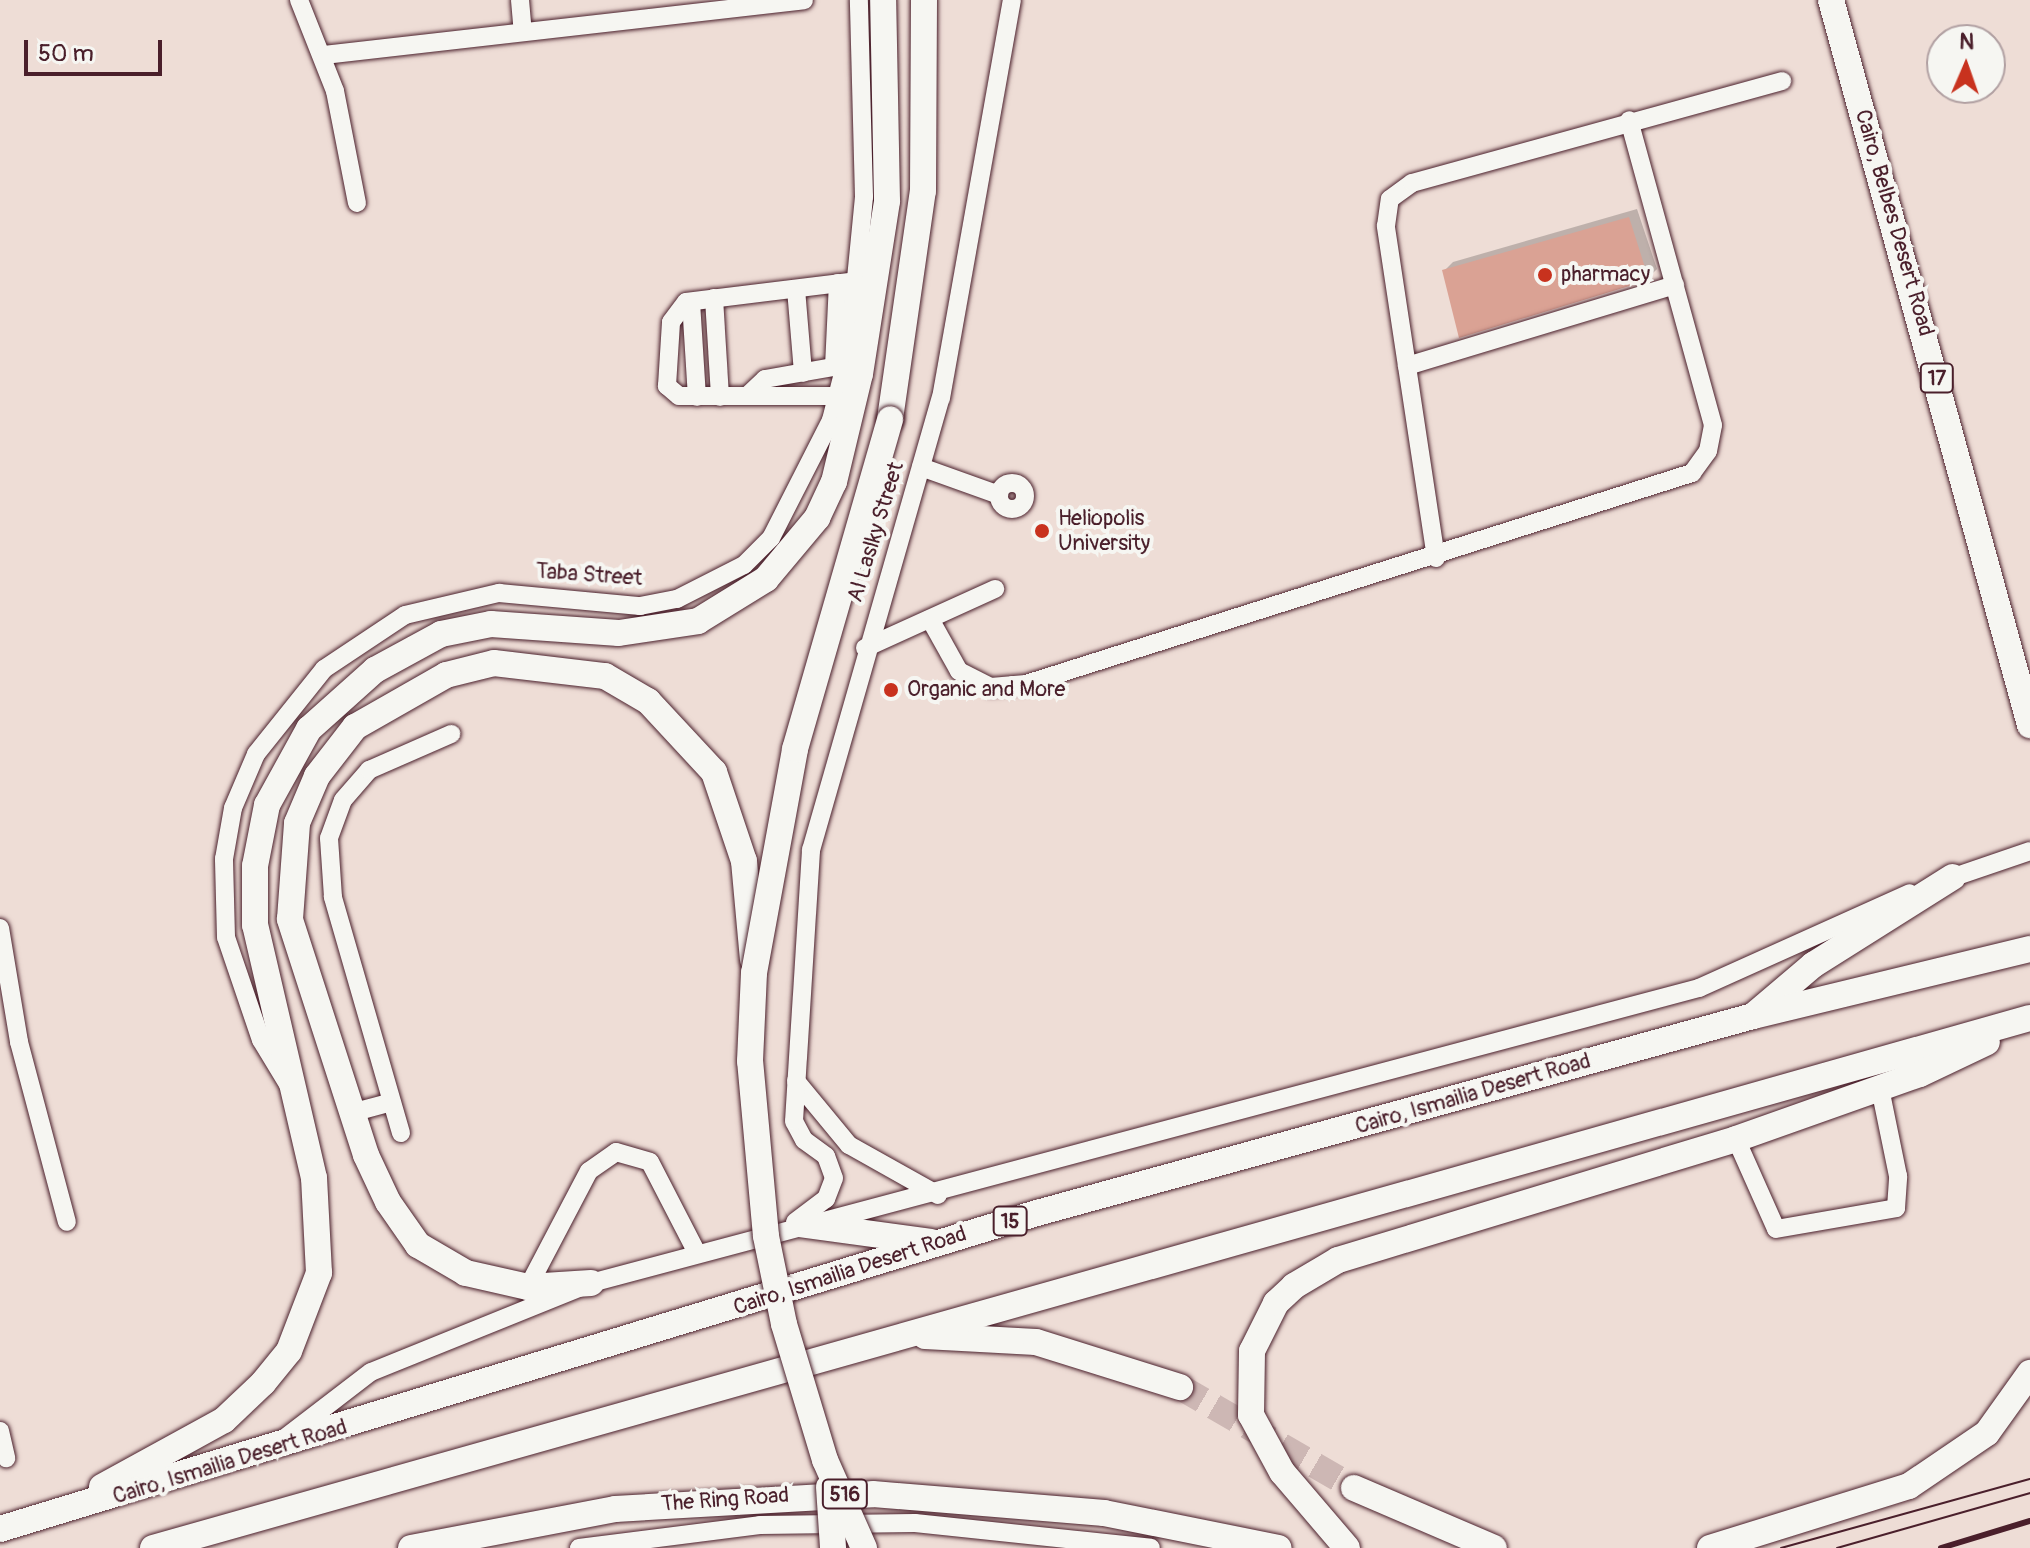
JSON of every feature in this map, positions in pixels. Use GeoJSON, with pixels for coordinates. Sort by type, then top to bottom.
{"type":"FeatureCollection","features":[{"type":"Feature","properties":{"kind":"highway"},"geometry":{"type":"LineString","coordinates":[[36,1519],[224,1420],[289,1351],[319,1273],[314,1178],[299,1100],[255,925],[255,866],[267,805],[302,740],[375,670],[441,634],[491,624],[657,631],[698,621],[766,579],[802,540],[834,482],[876,199],[883,0]]}},
{"type":"Feature","properties":{"kind":"highway"},"geometry":{"type":"LineString","coordinates":[[864,1548],[825,1460],[766,1236],[750,1061],[754,973],[795,749],[890,419],[923,191],[924,0]]}},
{"type":"Feature","properties":{"kind":"highway","name":"Cairo, Belbes Desert Road"},"geometry":{"type":"LineString","coordinates":[[1834,0],[1840,32],[2030,725]]}},
{"type":"Feature","properties":{"kind":"highway"},"geometry":{"type":"LineString","coordinates":[[591,1283],[528,1287],[466,1273],[418,1245],[376,1179],[351,1113],[290,919],[289,881],[297,823],[317,776],[355,727],[446,675],[494,663],[547,664],[605,676],[648,701],[691,739],[735,820],[754,973]]}},
{"type":"Feature","properties":{"kind":"highway"},"geometry":{"type":"LineString","coordinates":[[1753,1016],[1813,965],[1953,877]]}},
{"type":"Feature","properties":{"kind":"highway","name":"Cairo, Ismailia Desert Road"},"geometry":{"type":"LineString","coordinates":[[0,1529],[272,1450],[939,1243],[1753,1016],[2030,949]]}},
{"type":"Feature","properties":{"kind":"highway"},"geometry":{"type":"LineString","coordinates":[[1347,1548],[1282,1472],[1251,1415],[1252,1351],[1276,1303],[1338,1260],[1736,1139],[1880,1088],[2030,1020]]}},
{"type":"Feature","properties":{"kind":"highway"},"geometry":{"type":"LineString","coordinates":[[153,1548],[886,1337],[2030,1020]]}},
{"type":"Feature","properties":{"kind":"highway"},"geometry":{"type":"LineString","coordinates":[[795,1225],[939,1243]]}},
{"type":"Feature","properties":{"kind":"highway"},"geometry":{"type":"LineString","coordinates":[[886,1337],[1036,1342],[1180,1387]]}},
{"type":"Feature","properties":{"kind":"highway"},"geometry":{"type":"LineString","coordinates":[[1710,1548],[1909,1486],[1987,1433],[2030,1373]]}},
{"type":"Feature","properties":{"kind":"highway"},"geometry":{"type":"LineString","coordinates":[[825,1460],[833,1548]]}},
{"type":"Feature","properties":{"kind":"highway"},"geometry":{"type":"LineString","coordinates":[[1354,1488],[1494,1548]]}},
{"type":"Feature","properties":{"kind":"highway","name":"The Ring Road"},"geometry":{"type":"LineString","coordinates":[[411,1548],[615,1509],[873,1494],[1104,1513],[1279,1548]]}},
{"type":"Feature","properties":{"kind":"street"},"geometry":{"type":"LineString","coordinates":[[299,0],[324,55],[357,203]]}},
{"type":"Feature","properties":{"kind":"street"},"geometry":{"type":"LineString","coordinates":[[520,0],[523,32]]}},
{"type":"Feature","properties":{"kind":"street"},"geometry":{"type":"LineString","coordinates":[[324,55],[804,0]]}},
{"type":"Feature","properties":{"kind":"street","name":"Taba Street"},"geometry":{"type":"LineString","coordinates":[[299,1100],[273,1064],[232,969],[223,904],[233,808],[256,754],[291,703],[362,638],[451,600],[499,593],[640,606],[713,586],[771,538],[839,396],[858,281],[876,199],[859,0]]}},
{"type":"Feature","properties":{"kind":"street","name":"Al Laslky Street"},"geometry":{"type":"LineString","coordinates":[[795,1225],[826,1199],[834,1178],[826,1156],[798,1131],[795,1078],[811,850],[865,648],[921,467],[957,327],[1012,0]]}},
{"type":"Feature","properties":{"kind":"street"},"geometry":{"type":"LineString","coordinates":[[1436,558],[1385,216],[1396,192],[1629,120],[1782,81]]}},
{"type":"Feature","properties":{"kind":"street"},"geometry":{"type":"LineString","coordinates":[[930,619],[959,671],[1008,688],[1681,480],[1701,463],[1713,425],[1629,120]]}},
{"type":"Feature","properties":{"kind":"street"},"geometry":{"type":"LineString","coordinates":[[839,396],[679,396],[667,386],[671,322],[691,302],[858,281]]}},
{"type":"Feature","properties":{"kind":"street"},"geometry":{"type":"LineString","coordinates":[[747,396],[765,379],[803,373],[836,363],[838,283]]}},
{"type":"Feature","properties":{"kind":"street"},"geometry":{"type":"LineString","coordinates":[[1407,366],[1675,285]]}},
{"type":"Feature","properties":{"kind":"street"},"geometry":{"type":"LineString","coordinates":[[796,289],[803,373]]}},
{"type":"Feature","properties":{"kind":"street"},"geometry":{"type":"LineString","coordinates":[[714,298],[720,397]]}},
{"type":"Feature","properties":{"kind":"street"},"geometry":{"type":"LineString","coordinates":[[691,302],[697,397]]}},
{"type":"Feature","properties":{"kind":"street"},"geometry":{"type":"LineString","coordinates":[[921,467],[999,495]]}},
{"type":"Feature","properties":{"kind":"street"},"geometry":{"type":"LineString","coordinates":[[865,648],[995,589]]}},
{"type":"Feature","properties":{"kind":"street"},"geometry":{"type":"LineString","coordinates":[[401,1133],[333,897],[329,838],[343,800],[369,770],[451,734]]}},
{"type":"Feature","properties":{"kind":"street"},"geometry":{"type":"LineString","coordinates":[[272,1450],[371,1372],[591,1283],[795,1225],[939,1195],[1699,988],[1953,877],[2030,851]]}},
{"type":"Feature","properties":{"kind":"street"},"geometry":{"type":"LineString","coordinates":[[0,928],[19,1042],[67,1222]]}},
{"type":"Feature","properties":{"kind":"street"},"geometry":{"type":"LineString","coordinates":[[795,1078],[849,1145],[939,1195]]}},
{"type":"Feature","properties":{"kind":"street"},"geometry":{"type":"LineString","coordinates":[[1736,1139],[1776,1229],[1896,1208],[1898,1176],[1880,1088]]}},
{"type":"Feature","properties":{"kind":"street"},"geometry":{"type":"LineString","coordinates":[[351,1113],[392,1102]]}},
{"type":"Feature","properties":{"kind":"street"},"geometry":{"type":"LineString","coordinates":[[528,1287],[589,1171],[616,1152],[650,1162],[697,1253]]}},
{"type":"Feature","properties":{"kind":"street"},"geometry":{"type":"LineString","coordinates":[[0,1431],[6,1458]]}},
{"type":"Feature","properties":{"kind":"street"},"geometry":{"type":"LineString","coordinates":[[579,1548],[760,1525],[915,1523],[1151,1548]]}},
{"type":"Feature","properties":{"kind":"building","name":"pharmacy"},"geometry":{"type":"Polygon","coordinates":[[[1629,217],[1649,280],[1459,338],[1442,270],[1629,217]]]}},
{"type":"Feature","properties":{"kind":"tunnel"},"geometry":{"type":"LineString","coordinates":[[1180,1387],[1354,1488]]}},
{"type":"Feature","properties":{"kind":"tram line"},"geometry":{"type":"LineString","coordinates":[[1781,1548],[2030,1479]]}},
{"type":"Feature","properties":{"kind":"tram line"},"geometry":{"type":"LineString","coordinates":[[1837,1548],[2030,1493]]}},
{"type":"Feature","properties":{"kind":"railway"},"geometry":{"type":"LineString","coordinates":[[1941,1548],[2030,1521]]}},
{"type":"Feature","properties":{"kind":"place","name":"pharmacy"},"geometry":{"type":"Point","coordinates":[1545,275]}},
{"type":"Feature","properties":{"kind":"place","name":"Heliopolis University"},"geometry":{"type":"Point","coordinates":[1042,531]}},
{"type":"Feature","properties":{"kind":"place","name":"Organic and More"},"geometry":{"type":"Point","coordinates":[891,690]}}]}
